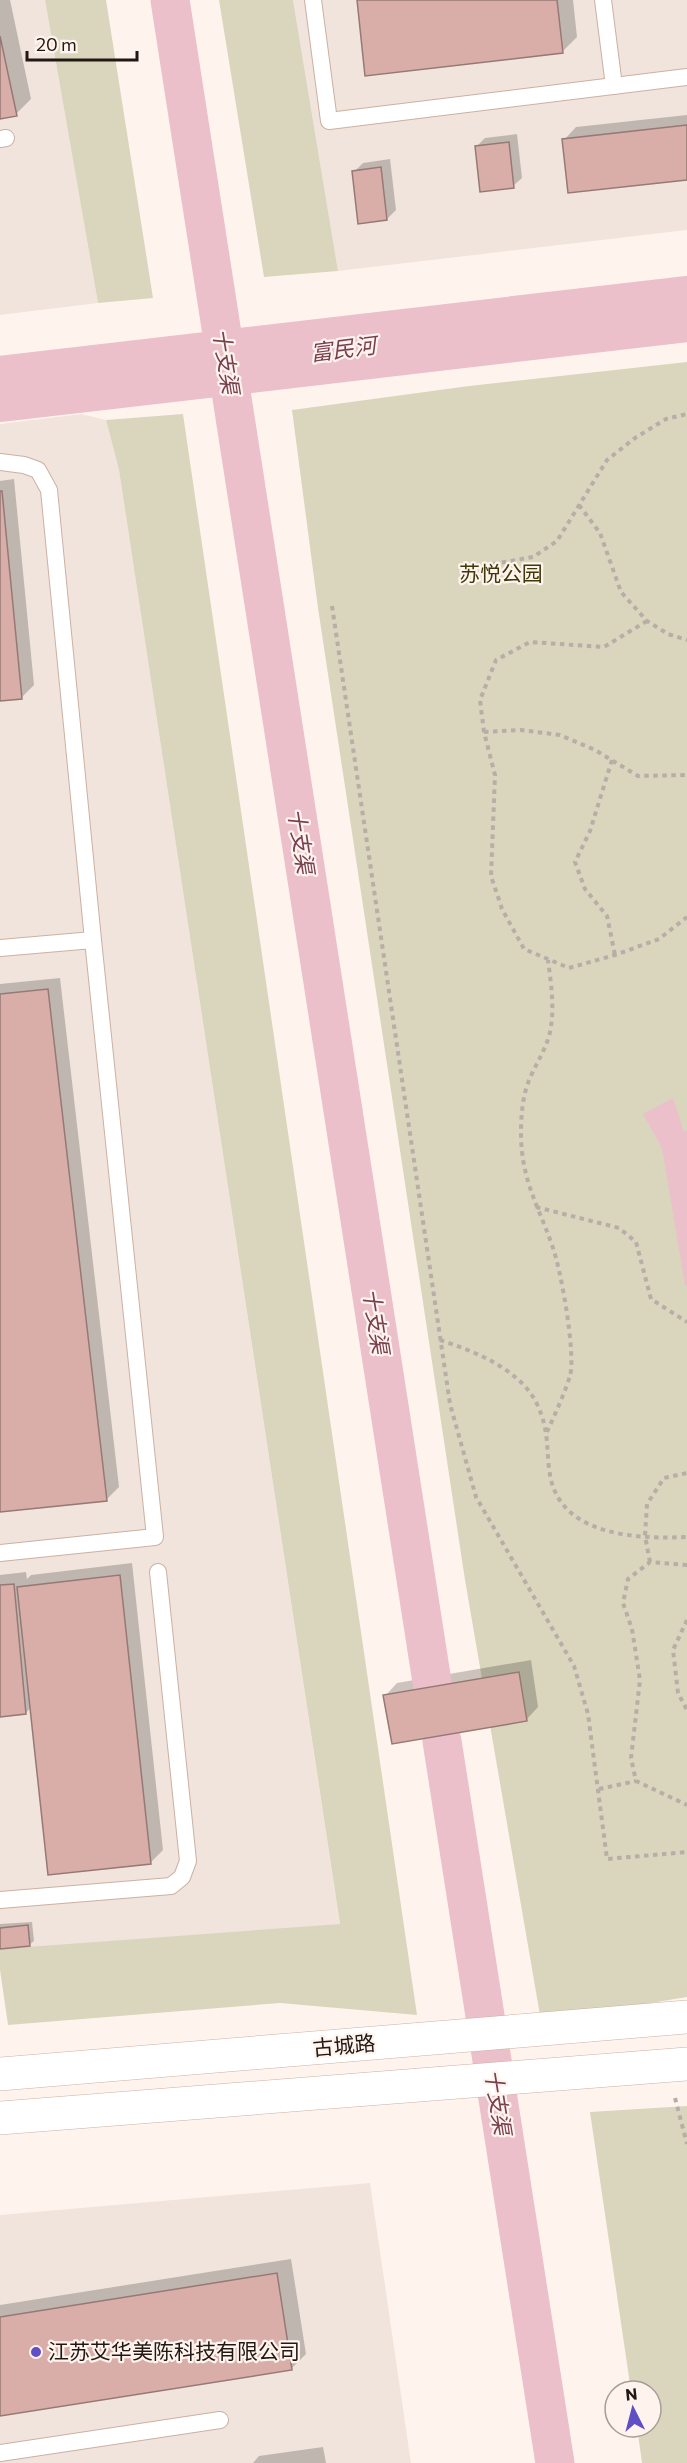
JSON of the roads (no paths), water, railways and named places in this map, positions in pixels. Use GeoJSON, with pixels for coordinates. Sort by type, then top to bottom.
{"type":"FeatureCollection","features":[{"type":"Feature","properties":{"kind":"main road","name":"古城路"},"geometry":{"type":"LineString","coordinates":[[0,2074],[687,2017]]}},
{"type":"Feature","properties":{"kind":"main road"},"geometry":{"type":"LineString","coordinates":[[0,2118],[677,2065]]}},
{"type":"Feature","properties":{"kind":"lane"},"geometry":{"type":"LineString","coordinates":[[313,0],[329,121],[687,77]]}},
{"type":"Feature","properties":{"kind":"lane"},"geometry":{"type":"LineString","coordinates":[[603,0],[614,86]]}},
{"type":"Feature","properties":{"kind":"lane"},"geometry":{"type":"LineString","coordinates":[[0,462],[24,465],[38,470],[49,490],[155,1537],[0,1553]]}},
{"type":"Feature","properties":{"kind":"lane"},"geometry":{"type":"LineString","coordinates":[[0,948],[93,940]]}},
{"type":"Feature","properties":{"kind":"lane"},"geometry":{"type":"LineString","coordinates":[[0,1900],[171,1886],[182,1876],[188,1861],[158,1572]]}},
{"type":"Feature","properties":{"kind":"lane"},"geometry":{"type":"LineString","coordinates":[[0,2453],[220,2420]]}},
{"type":"Feature","properties":{"kind":"waterway","name":"十支渠"},"geometry":{"type":"LineString","coordinates":[[170,0],[432,1682]]}},
{"type":"Feature","properties":{"kind":"waterway","name":"富民河"},"geometry":{"type":"LineString","coordinates":[[0,389],[687,309]]}},
{"type":"Feature","properties":{"kind":"waterway","name":"十支渠"},"geometry":{"type":"LineString","coordinates":[[442,1741],[555,2463]]}},
{"type":"Feature","properties":{"kind":"place","name":"江苏艾华美陈科技有限公司"},"geometry":{"type":"Point","coordinates":[36,2352]}},
{"type":"Feature","properties":{"kind":"park label","name":"苏悦公园"},"geometry":{"type":"Point","coordinates":[501,574]}}]}
